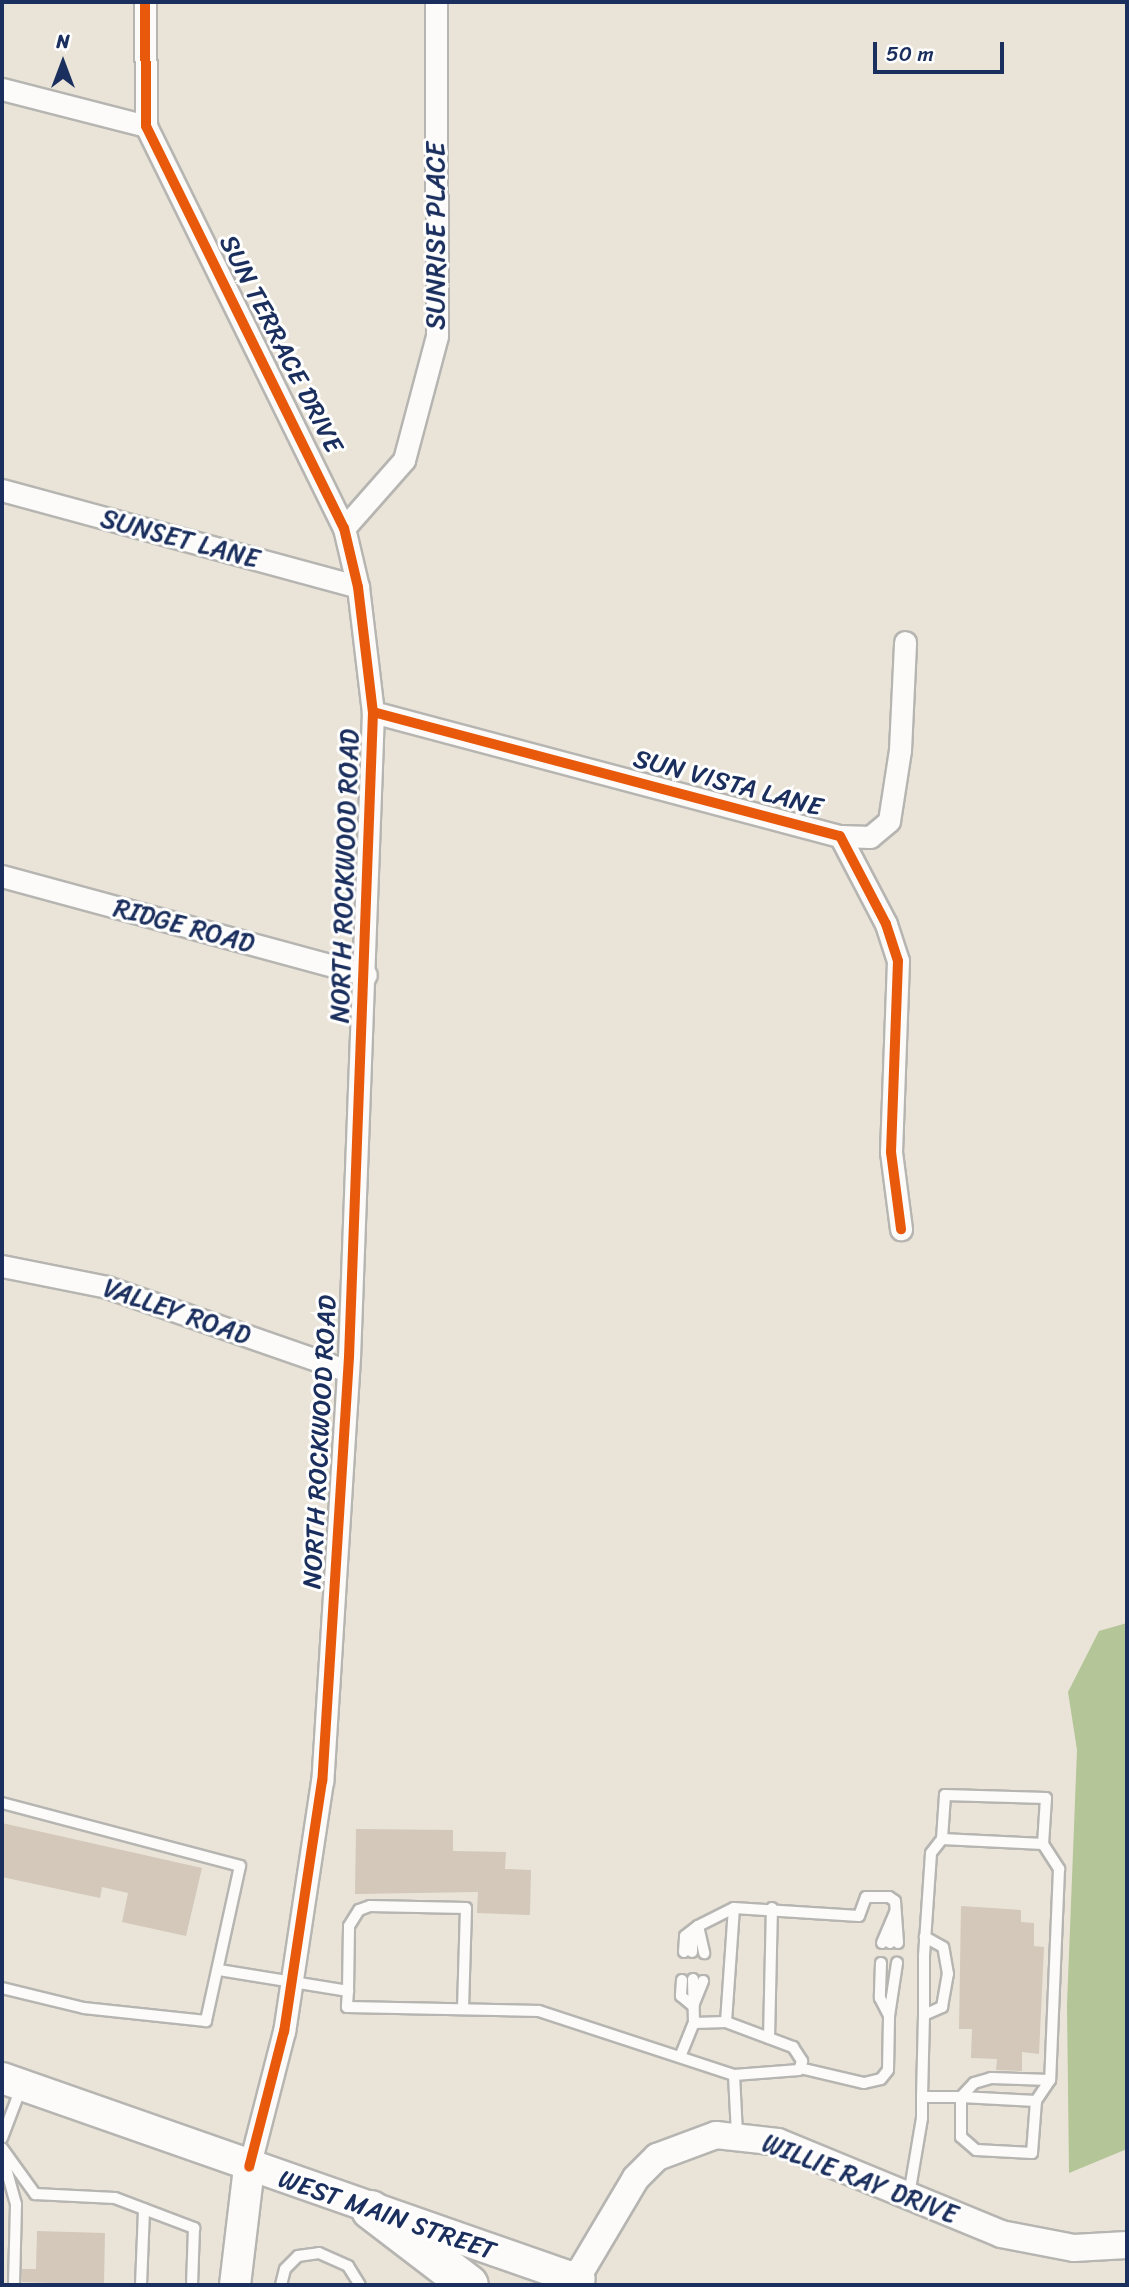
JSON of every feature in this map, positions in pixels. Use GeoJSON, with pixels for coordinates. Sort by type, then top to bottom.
{"type":"FeatureCollection","features":[{"type":"Feature","properties":{"kind":"highway"},"geometry":{"type":"LineString","coordinates":[[370,2210],[469,2285]]}},
{"type":"Feature","properties":{"kind":"main road","name":"WEST MAIN STREET"},"geometry":{"type":"LineString","coordinates":[[12,2081],[570,2282]]}},
{"type":"Feature","properties":{"kind":"main road"},"geometry":{"type":"LineString","coordinates":[[235,2285],[250,2167]]}},
{"type":"Feature","properties":{"kind":"street","name":"SUN TERRACE DRIVE"},"geometry":{"type":"LineString","coordinates":[[145,2],[146,126],[344,528],[358,587],[373,712]]}},
{"type":"Feature","properties":{"kind":"street","name":"SUNRISE PLACE"},"geometry":{"type":"LineString","coordinates":[[344,528],[404,460],[437,336],[436,2]]}},
{"type":"Feature","properties":{"kind":"street"},"geometry":{"type":"LineString","coordinates":[[2,89],[146,126]]}},
{"type":"Feature","properties":{"kind":"street","name":"SUNSET LANE"},"geometry":{"type":"LineString","coordinates":[[2,490],[358,587]]}},
{"type":"Feature","properties":{"kind":"street"},"geometry":{"type":"LineString","coordinates":[[840,836],[870,837],[888,821],[900,750],[905,642]]}},
{"type":"Feature","properties":{"kind":"street","name":"SUN VISTA LANE"},"geometry":{"type":"LineString","coordinates":[[373,712],[840,836],[886,924],[898,961],[891,1152],[901,1229]]}},
{"type":"Feature","properties":{"kind":"street","name":"NORTH ROCKWOOD ROAD"},"geometry":{"type":"LineString","coordinates":[[250,2167],[292,1985],[322,1781],[348,1371],[366,975],[373,712]]}},
{"type":"Feature","properties":{"kind":"street","name":"RIDGE ROAD"},"geometry":{"type":"LineString","coordinates":[[2,876],[366,975]]}},
{"type":"Feature","properties":{"kind":"street","name":"VALLEY ROAD"},"geometry":{"type":"LineString","coordinates":[[2,1266],[107,1287],[348,1371]]}},
{"type":"Feature","properties":{"kind":"street","name":"WILLIE RAY DRIVE"},"geometry":{"type":"LineString","coordinates":[[570,2282],[636,2178],[657,2157],[687,2142],[737,2134],[778,2141],[1000,2234],[1074,2248],[1127,2245]]}},
{"type":"Feature","properties":{"kind":"lane"},"geometry":{"type":"LineString","coordinates":[[909,2195],[922,2097],[925,1937],[931,1853],[942,1839],[945,1795],[1046,1798],[1043,1844],[1059,1869],[1050,2080],[1036,2101],[1032,2152],[976,2150],[961,2137],[961,2097],[974,2083],[991,2078],[1050,2080]]}},
{"type":"Feature","properties":{"kind":"lane"},"geometry":{"type":"LineString","coordinates":[[2,1803],[240,1867],[206,2021],[84,2008],[2,1988]]}},
{"type":"Feature","properties":{"kind":"lane"},"geometry":{"type":"LineString","coordinates":[[942,1839],[1043,1844]]}},
{"type":"Feature","properties":{"kind":"lane"},"geometry":{"type":"LineString","coordinates":[[688,1952],[698,1926],[734,1908],[772,1908],[859,1916],[866,1898],[877,1895],[895,1901],[890,1943],[895,1912]]}},
{"type":"Feature","properties":{"kind":"lane"},"geometry":{"type":"LineString","coordinates":[[463,2010],[466,1908],[370,1906],[359,1910],[349,1926],[347,2007],[463,2010],[539,2011],[734,2075],[768,2075],[800,2068],[855,2081],[881,2079],[888,2070],[889,1963]]}},
{"type":"Feature","properties":{"kind":"lane"},"geometry":{"type":"LineString","coordinates":[[726,2022],[734,1908]]}},
{"type":"Feature","properties":{"kind":"lane"},"geometry":{"type":"LineString","coordinates":[[769,2038],[772,1908]]}},
{"type":"Feature","properties":{"kind":"lane"},"geometry":{"type":"LineString","coordinates":[[698,1926],[704,1953]]}},
{"type":"Feature","properties":{"kind":"lane"},"geometry":{"type":"LineString","coordinates":[[923,2015],[942,2007],[948,1974],[943,1947],[925,1937]]}},
{"type":"Feature","properties":{"kind":"lane"},"geometry":{"type":"LineString","coordinates":[[219,1970],[292,1985],[348,1991]]}},
{"type":"Feature","properties":{"kind":"lane"},"geometry":{"type":"LineString","coordinates":[[680,2057],[694,2023],[693,1980],[681,1996],[693,2006]]}},
{"type":"Feature","properties":{"kind":"lane"},"geometry":{"type":"LineString","coordinates":[[694,2023],[726,2022],[793,2047],[802,2061],[800,2068]]}},
{"type":"Feature","properties":{"kind":"lane"},"geometry":{"type":"LineString","coordinates":[[734,2075],[737,2134]]}},
{"type":"Feature","properties":{"kind":"lane"},"geometry":{"type":"LineString","coordinates":[[2,2138],[12,2081]]}},
{"type":"Feature","properties":{"kind":"lane"},"geometry":{"type":"LineString","coordinates":[[922,2097],[1036,2101]]}},
{"type":"Feature","properties":{"kind":"lane"},"geometry":{"type":"LineString","coordinates":[[2,2150],[16,2204],[13,2285]]}},
{"type":"Feature","properties":{"kind":"lane"},"geometry":{"type":"LineString","coordinates":[[2,2150],[35,2194],[115,2198],[194,2228],[192,2285]]}},
{"type":"Feature","properties":{"kind":"lane"},"geometry":{"type":"LineString","coordinates":[[141,2285],[144,2209]]}},
{"type":"Feature","properties":{"kind":"lane"},"geometry":{"type":"LineString","coordinates":[[281,2285],[285,2269],[298,2256],[319,2253],[348,2266],[360,2285]]}},
{"type":"Feature","properties":{"kind":"green space"},"geometry":{"type":"Polygon","coordinates":[[[1127,1623],[1127,2149],[1069,2173],[1067,2005],[1077,1750],[1068,1692],[1099,1631],[1127,1623]]]}},
{"type":"Feature","properties":{"kind":"building"},"geometry":{"type":"Polygon","coordinates":[[[2,1823],[202,1868],[186,1936],[122,1922],[128,1893],[102,1887],[100,1898],[2,1877],[2,1823]]]}},
{"type":"Feature","properties":{"kind":"building"},"geometry":{"type":"Polygon","coordinates":[[[356,1829],[453,1830],[453,1851],[506,1852],[505,1869],[531,1870],[530,1915],[477,1913],[478,1892],[355,1894],[356,1829]]]}},
{"type":"Feature","properties":{"kind":"building"},"geometry":{"type":"Polygon","coordinates":[[[961,1906],[1021,1910],[1021,1922],[1034,1923],[1034,1946],[1044,1947],[1039,2054],[1022,2052],[1022,2071],[996,2070],[997,2059],[971,2058],[972,2029],[959,2029],[961,1906]]]}},
{"type":"Feature","properties":{"kind":"building"},"geometry":{"type":"Polygon","coordinates":[[[37,2231],[105,2233],[104,2285],[22,2282],[22,2269],[36,2269],[37,2231]]]}},
{"type":"Feature","properties":{"kind":"cycle path"},"geometry":{"type":"LineString","coordinates":[[145,2],[146,126],[344,528],[358,587],[373,712],[349,1357],[322,1781],[284,2031],[249,2167]]}},
{"type":"Feature","properties":{"kind":"cycle path"},"geometry":{"type":"LineString","coordinates":[[373,712],[840,836],[886,924],[898,961],[891,1152],[901,1229]]}}]}
